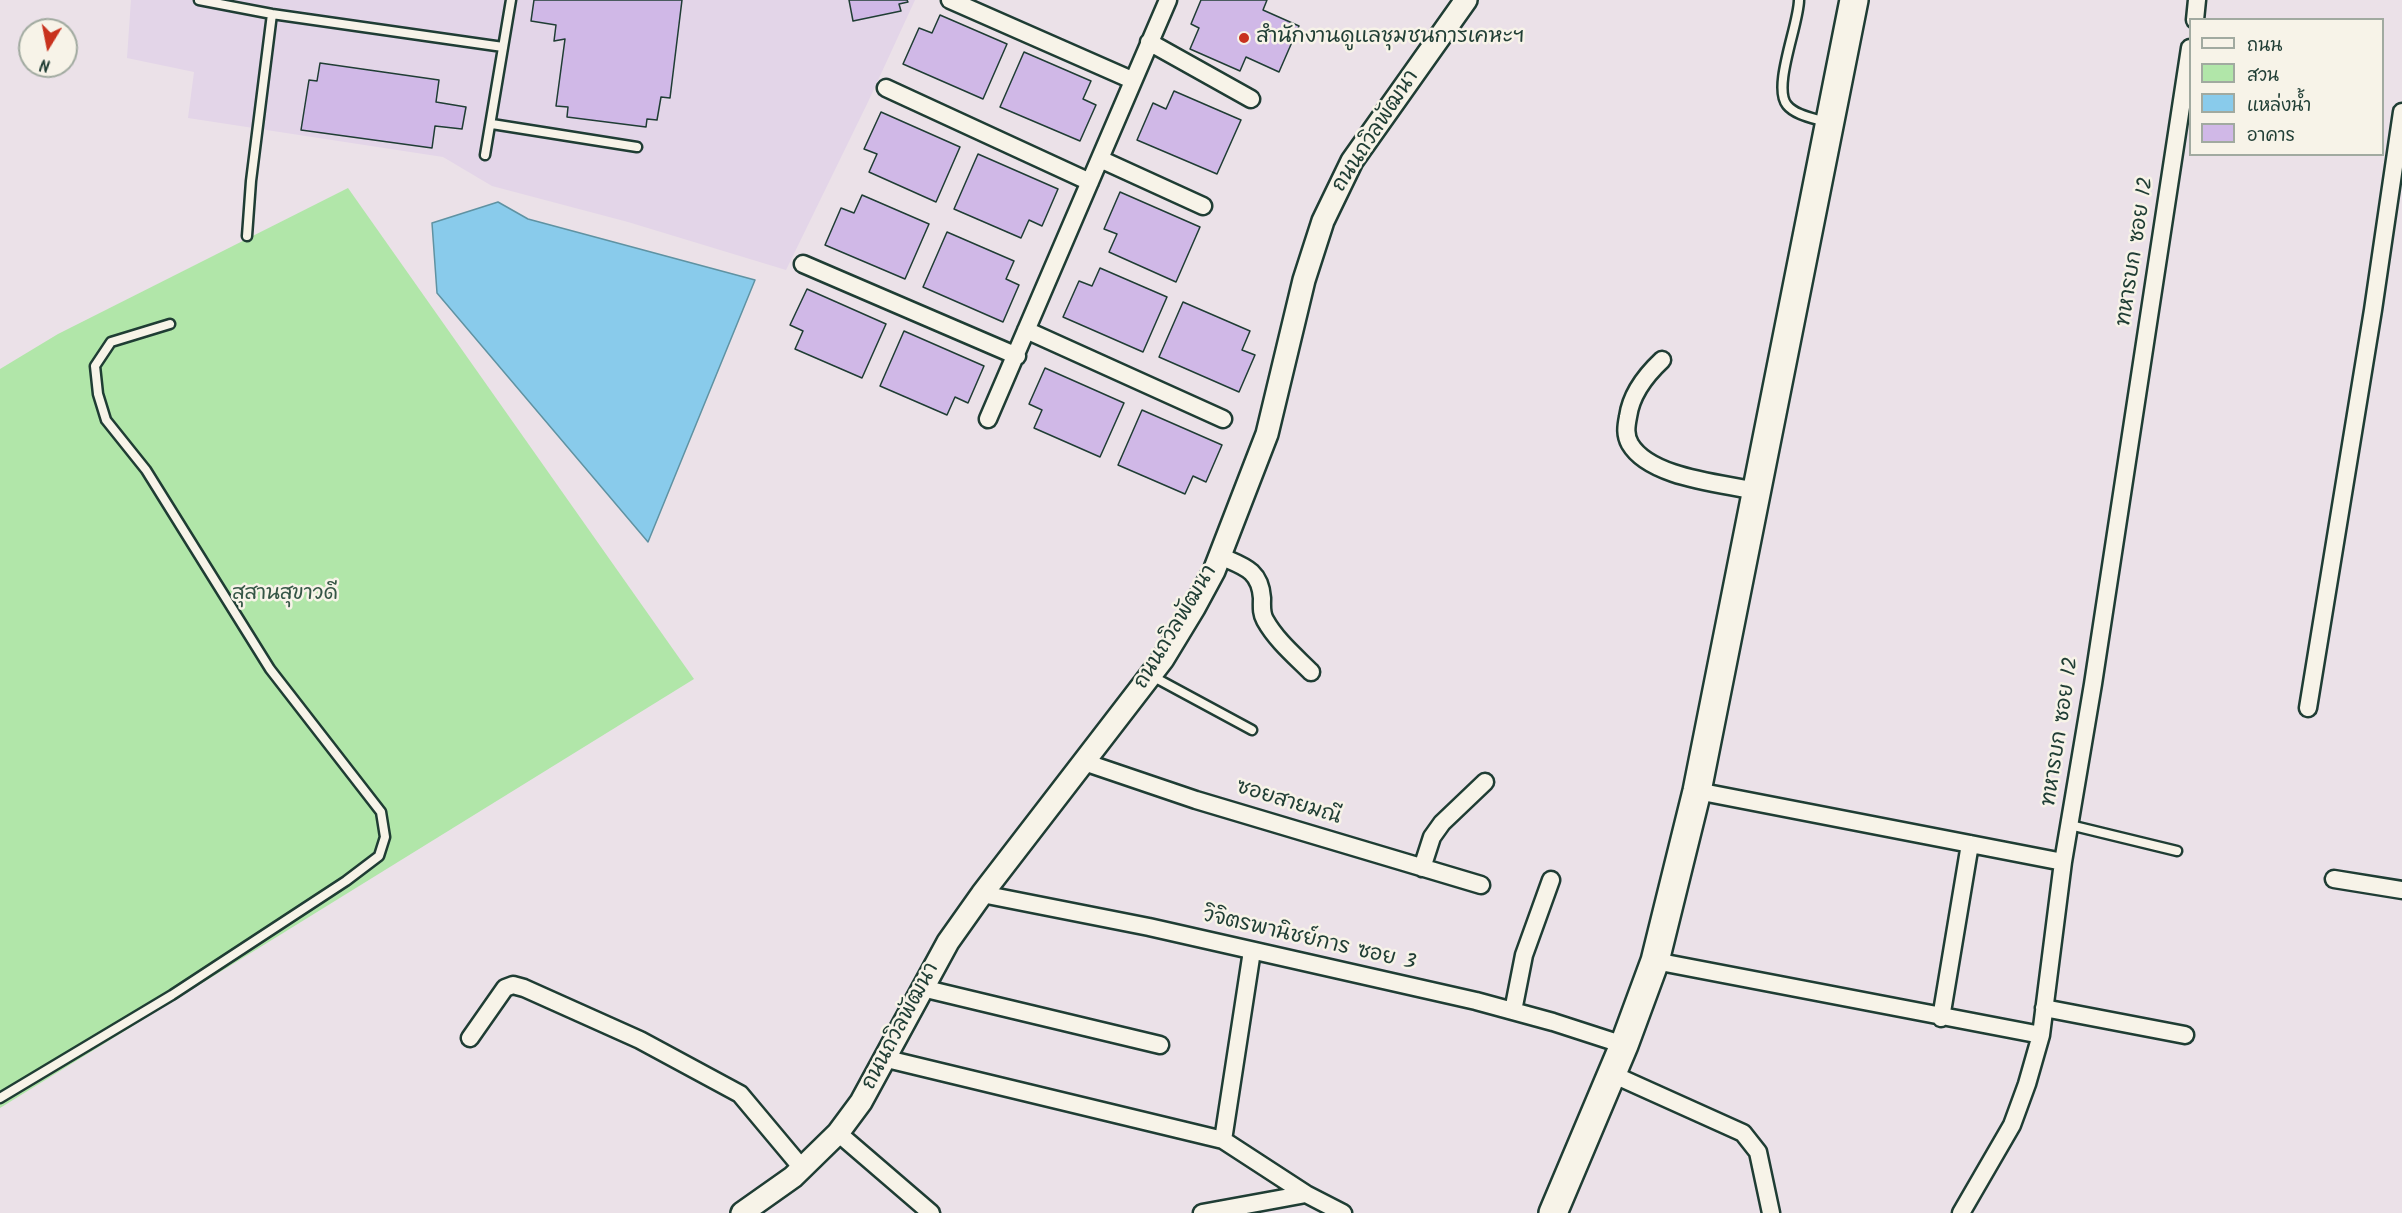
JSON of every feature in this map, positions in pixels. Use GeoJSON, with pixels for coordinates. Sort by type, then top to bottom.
{"type":"FeatureCollection","features":[{"type":"Feature","properties":{"kind":"main road"},"geometry":{"type":"LineString","coordinates":[[1553,1213],[1624,1045],[1654,961],[1697,791],[1854,0]]}},
{"type":"Feature","properties":{"kind":"street"},"geometry":{"type":"LineString","coordinates":[[950,0],[1132,80]]}},
{"type":"Feature","properties":{"kind":"street"},"geometry":{"type":"LineString","coordinates":[[988,419],[1168,0]]}},
{"type":"Feature","properties":{"kind":"street","name":"ถนนถวิลพัฒนา"},"geometry":{"type":"LineString","coordinates":[[742,1213],[802,1168],[838,1133],[861,1102],[887,1059],[948,942],[981,894],[1151,675],[1194,608],[1220,556],[1267,434],[1304,280],[1323,221],[1352,161],[1466,0]]}},
{"type":"Feature","properties":{"kind":"street"},"geometry":{"type":"LineString","coordinates":[[2195,18],[2198,0]]}},
{"type":"Feature","properties":{"kind":"street"},"geometry":{"type":"LineString","coordinates":[[1149,42],[1251,99]]}},
{"type":"Feature","properties":{"kind":"street","name":"ทหารบก ซอย 12"},"geometry":{"type":"LineString","coordinates":[[1961,1213],[2012,1125],[2027,1084],[2040,1035],[2064,862],[2189,58]]}},
{"type":"Feature","properties":{"kind":"street"},"geometry":{"type":"LineString","coordinates":[[886,88],[1090,182]]}},
{"type":"Feature","properties":{"kind":"street"},"geometry":{"type":"LineString","coordinates":[[2308,708],[2373,310],[2402,112]]}},
{"type":"Feature","properties":{"kind":"street"},"geometry":{"type":"LineString","coordinates":[[1100,159],[1203,206]]}},
{"type":"Feature","properties":{"kind":"street"},"geometry":{"type":"LineString","coordinates":[[803,264],[1017,356]]}},
{"type":"Feature","properties":{"kind":"street"},"geometry":{"type":"LineString","coordinates":[[1026,330],[1223,418]]}},
{"type":"Feature","properties":{"kind":"street"},"geometry":{"type":"LineString","coordinates":[[1662,360],[1649,372],[1636,392],[1628,413],[1626,432],[1630,444],[1653,465],[1673,473],[1756,491]]}},
{"type":"Feature","properties":{"kind":"street"},"geometry":{"type":"LineString","coordinates":[[1220,556],[1250,570],[1256,576],[1261,590],[1261,610],[1268,625],[1311,672]]}},
{"type":"Feature","properties":{"kind":"street","name":"ซอยสายมณี"},"geometry":{"type":"LineString","coordinates":[[1084,762],[1196,800],[1481,885]]}},
{"type":"Feature","properties":{"kind":"street"},"geometry":{"type":"LineString","coordinates":[[1422,868],[1432,837],[1442,823],[1485,782]]}},
{"type":"Feature","properties":{"kind":"street"},"geometry":{"type":"LineString","coordinates":[[1697,791],[2064,862]]}},
{"type":"Feature","properties":{"kind":"street"},"geometry":{"type":"LineString","coordinates":[[1941,1018],[1970,844]]}},
{"type":"Feature","properties":{"kind":"street"},"geometry":{"type":"LineString","coordinates":[[1513,1011],[1524,955],[1551,879]]}},
{"type":"Feature","properties":{"kind":"street"},"geometry":{"type":"LineString","coordinates":[[2334,879],[2402,890]]}},
{"type":"Feature","properties":{"kind":"street","name":"วิจิตรพานิชย์การ ซอย 3"},"geometry":{"type":"LineString","coordinates":[[981,894],[1149,927],[1476,1001],[1624,1045]]}},
{"type":"Feature","properties":{"kind":"street"},"geometry":{"type":"LineString","coordinates":[[1222,1140],[1252,951]]}},
{"type":"Feature","properties":{"kind":"street"},"geometry":{"type":"LineString","coordinates":[[1654,961],[1941,1018],[2040,1035]]}},
{"type":"Feature","properties":{"kind":"street"},"geometry":{"type":"LineString","coordinates":[[470,1038],[505,988],[513,984],[524,988],[640,1040],[740,1094],[802,1168]]}},
{"type":"Feature","properties":{"kind":"street"},"geometry":{"type":"LineString","coordinates":[[922,988],[1160,1045]]}},
{"type":"Feature","properties":{"kind":"street"},"geometry":{"type":"LineString","coordinates":[[2044,1008],[2185,1035]]}},
{"type":"Feature","properties":{"kind":"street"},"geometry":{"type":"LineString","coordinates":[[887,1059],[1222,1140],[1306,1194],[1343,1213]]}},
{"type":"Feature","properties":{"kind":"street"},"geometry":{"type":"LineString","coordinates":[[1612,1074],[1743,1133],[1758,1152],[1771,1213]]}},
{"type":"Feature","properties":{"kind":"street"},"geometry":{"type":"LineString","coordinates":[[838,1133],[927,1212]]}},
{"type":"Feature","properties":{"kind":"street"},"geometry":{"type":"LineString","coordinates":[[1202,1213],[1306,1194]]}},
{"type":"Feature","properties":{"kind":"lane"},"geometry":{"type":"LineString","coordinates":[[198,0],[272,14],[503,47]]}},
{"type":"Feature","properties":{"kind":"lane"},"geometry":{"type":"LineString","coordinates":[[486,155],[511,0]]}},
{"type":"Feature","properties":{"kind":"lane"},"geometry":{"type":"LineString","coordinates":[[1799,0],[1783,73],[1782,96],[1786,105],[1794,111],[1828,123]]}},
{"type":"Feature","properties":{"kind":"lane"},"geometry":{"type":"LineString","coordinates":[[248,236],[251,181],[272,14]]}},
{"type":"Feature","properties":{"kind":"lane"},"geometry":{"type":"LineString","coordinates":[[492,124],[637,147]]}},
{"type":"Feature","properties":{"kind":"lane"},"geometry":{"type":"LineString","coordinates":[[0,1098],[172,995],[346,881],[379,856],[385,837],[381,812],[270,669],[146,470],[106,420],[98,394],[95,366],[111,342],[170,324]]}},
{"type":"Feature","properties":{"kind":"lane"},"geometry":{"type":"LineString","coordinates":[[1151,675],[1252,730]]}},
{"type":"Feature","properties":{"kind":"lane"},"geometry":{"type":"LineString","coordinates":[[2070,825],[2177,851]]}},
{"type":"Feature","properties":{"kind":"shaded area"},"geometry":{"type":"Polygon","coordinates":[[[131,0],[915,0],[786,270],[628,222],[492,186],[443,157],[188,118],[194,72],[127,58],[131,0]]]}},
{"type":"Feature","properties":{"kind":"green space","name":"สุสานสุขาวดี"},"geometry":{"type":"Polygon","coordinates":[[[348,188],[694,679],[0,1108],[0,369],[58,334],[348,188]]]}},
{"type":"Feature","properties":{"kind":"water"},"geometry":{"type":"Polygon","coordinates":[[[498,202],[528,219],[755,280],[648,542],[437,293],[432,223],[498,202]]]}},
{"type":"Feature","properties":{"kind":"building"},"geometry":{"type":"Polygon","coordinates":[[[534,0],[682,0],[670,98],[661,97],[657,120],[647,119],[646,127],[567,117],[568,107],[556,106],[565,39],[554,41],[556,25],[531,21],[534,0]]]}},
{"type":"Feature","properties":{"kind":"building"},"geometry":{"type":"Polygon","coordinates":[[[849,0],[907,0],[908,2],[899,4],[901,11],[853,21],[849,0]]]}},
{"type":"Feature","properties":{"kind":"building","name":"สำนักงานดูแลชุมชนการเคหะฯ"},"geometry":{"type":"Polygon","coordinates":[[[1201,0],[1267,0],[1263,10],[1299,26],[1279,72],[1246,57],[1240,71],[1190,49],[1199,28],[1191,24],[1201,0]]]}},
{"type":"Feature","properties":{"kind":"building"},"geometry":{"type":"Polygon","coordinates":[[[940,15],[1007,44],[983,99],[903,64],[919,28],[932,33],[940,15]]]}},
{"type":"Feature","properties":{"kind":"building"},"geometry":{"type":"Polygon","coordinates":[[[1024,52],[1091,81],[1083,99],[1096,105],[1080,141],[1000,107],[1024,52]]]}},
{"type":"Feature","properties":{"kind":"building"},"geometry":{"type":"Polygon","coordinates":[[[320,63],[439,80],[436,102],[466,107],[462,129],[435,126],[432,148],[301,130],[309,80],[317,81],[320,63]]]}},
{"type":"Feature","properties":{"kind":"building"},"geometry":{"type":"Polygon","coordinates":[[[1174,91],[1241,120],[1217,174],[1137,140],[1153,103],[1166,109],[1174,91]]]}},
{"type":"Feature","properties":{"kind":"building"},"geometry":{"type":"Polygon","coordinates":[[[881,112],[960,147],[936,202],[869,172],[877,154],[864,149],[881,112]]]}},
{"type":"Feature","properties":{"kind":"building"},"geometry":{"type":"Polygon","coordinates":[[[978,154],[1058,189],[1042,226],[1029,220],[1021,238],[954,209],[978,154]]]}},
{"type":"Feature","properties":{"kind":"building"},"geometry":{"type":"Polygon","coordinates":[[[1120,192],[1200,227],[1176,282],[1109,252],[1117,234],[1104,229],[1120,192]]]}},
{"type":"Feature","properties":{"kind":"building"},"geometry":{"type":"Polygon","coordinates":[[[862,195],[929,224],[905,279],[825,245],[841,208],[854,213],[862,195]]]}},
{"type":"Feature","properties":{"kind":"building"},"geometry":{"type":"Polygon","coordinates":[[[947,232],[1014,261],[1006,279],[1019,285],[1003,322],[923,287],[947,232]]]}},
{"type":"Feature","properties":{"kind":"building"},"geometry":{"type":"Polygon","coordinates":[[[1100,268],[1167,297],[1143,352],[1063,317],[1079,281],[1092,286],[1100,268]]]}},
{"type":"Feature","properties":{"kind":"building"},"geometry":{"type":"Polygon","coordinates":[[[807,289],[886,324],[862,378],[795,349],[803,331],[790,325],[807,289]]]}},
{"type":"Feature","properties":{"kind":"building"},"geometry":{"type":"Polygon","coordinates":[[[1183,302],[1250,331],[1242,350],[1255,355],[1239,392],[1159,357],[1183,302]]]}},
{"type":"Feature","properties":{"kind":"building"},"geometry":{"type":"Polygon","coordinates":[[[904,331],[984,366],[968,403],[955,397],[947,415],[880,386],[904,331]]]}},
{"type":"Feature","properties":{"kind":"building"},"geometry":{"type":"Polygon","coordinates":[[[1045,368],[1124,403],[1100,457],[1034,428],[1042,410],[1029,404],[1045,368]]]}},
{"type":"Feature","properties":{"kind":"building"},"geometry":{"type":"Polygon","coordinates":[[[1142,410],[1222,445],[1206,482],[1193,476],[1185,494],[1118,465],[1142,410]]]}},
{"type":"Feature","properties":{"kind":"place","name":"สำนักงานดูแลชุมชนการเคหะฯ"},"geometry":{"type":"Point","coordinates":[1244,38]}}]}
